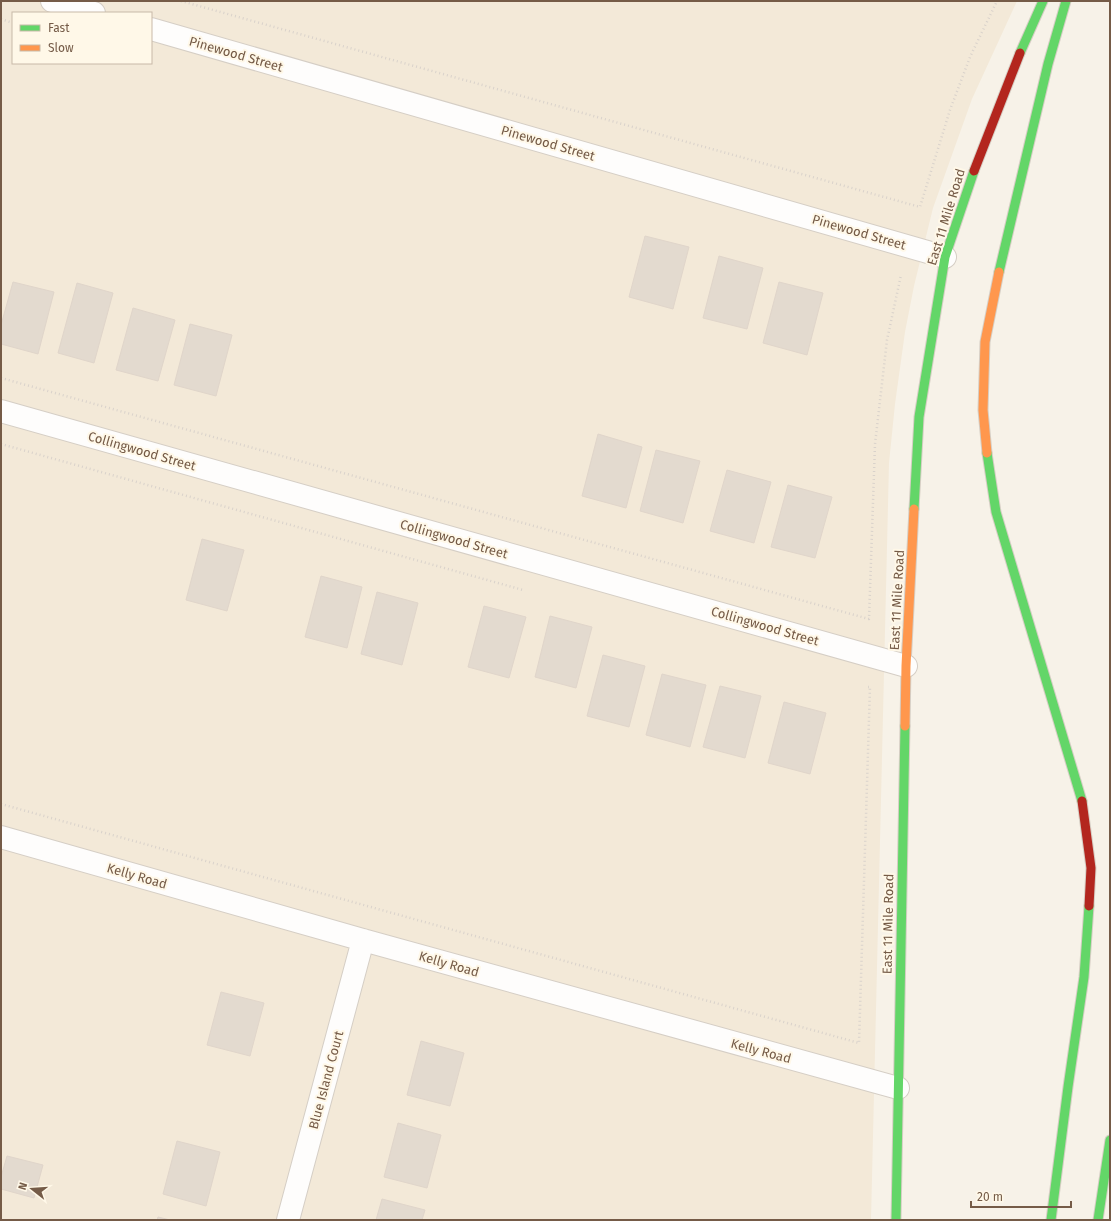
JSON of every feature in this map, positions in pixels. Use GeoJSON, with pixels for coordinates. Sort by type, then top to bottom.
{"type":"FeatureCollection","features":[{"type":"Feature","properties":{"kind":"main road","name":"East 11 Mile Road"},"geometry":{"type":"LineString","coordinates":[[896,1220],[906,666],[920,417],[945,257],[977,161],[1008,81],[1042,1]]}},
{"type":"Feature","properties":{"kind":"main road"},"geometry":{"type":"LineString","coordinates":[[1051,1220],[1084,977],[1091,868],[1083,804],[996,512],[989,468],[983,410],[985,342],[1002,256],[1048,64],[1066,1]]}},
{"type":"Feature","properties":{"kind":"main road"},"geometry":{"type":"LineString","coordinates":[[1098,1220],[1110,1140]]}},
{"type":"Feature","properties":{"kind":"street"},"geometry":{"type":"LineString","coordinates":[[52,1],[90,12]]}},
{"type":"Feature","properties":{"kind":"street","name":"Pinewood Street"},"geometry":{"type":"LineString","coordinates":[[152,29],[945,257]]}},
{"type":"Feature","properties":{"kind":"street","name":"Collingwood Street"},"geometry":{"type":"LineString","coordinates":[[1,411],[906,666]]}},
{"type":"Feature","properties":{"kind":"street","name":"Kelly Road"},"geometry":{"type":"LineString","coordinates":[[1,837],[363,940],[898,1088]]}},
{"type":"Feature","properties":{"kind":"street","name":"Blue Island Court"},"geometry":{"type":"LineString","coordinates":[[288,1220],[363,940]]}},
{"type":"Feature","properties":{"kind":"path"},"geometry":{"type":"LineString","coordinates":[[180,1],[920,207],[950,110],[970,57],[997,1]]}},
{"type":"Feature","properties":{"kind":"path"},"geometry":{"type":"LineString","coordinates":[[1,19],[12,23]]}},
{"type":"Feature","properties":{"kind":"path"},"geometry":{"type":"LineString","coordinates":[[1,378],[869,619],[875,444],[888,340],[902,270]]}},
{"type":"Feature","properties":{"kind":"path"},"geometry":{"type":"LineString","coordinates":[[1,444],[524,590]]}},
{"type":"Feature","properties":{"kind":"path"},"geometry":{"type":"LineString","coordinates":[[1,804],[860,1043],[870,687],[862,685]]}},
{"type":"Feature","properties":{"kind":"shaded area"},"geometry":{"type":"Polygon","coordinates":[[[1,1],[1017,1],[972,99],[933,208],[914,286],[905,332],[895,404],[889,463],[871,1220],[1,1220],[1,1]]]}},
{"type":"Feature","properties":{"kind":"building"},"geometry":{"type":"Polygon","coordinates":[[[645,236],[689,247],[673,309],[629,297],[645,236]]]}},
{"type":"Feature","properties":{"kind":"building"},"geometry":{"type":"Polygon","coordinates":[[[719,256],[763,268],[747,329],[703,318],[719,256]]]}},
{"type":"Feature","properties":{"kind":"building"},"geometry":{"type":"Polygon","coordinates":[[[13,282],[54,292],[38,354],[1,344],[1,325],[13,282]]]}},
{"type":"Feature","properties":{"kind":"building"},"geometry":{"type":"Polygon","coordinates":[[[779,282],[823,293],[807,355],[763,343],[779,282]]]}},
{"type":"Feature","properties":{"kind":"building"},"geometry":{"type":"Polygon","coordinates":[[[77,283],[113,293],[94,363],[58,353],[77,283]]]}},
{"type":"Feature","properties":{"kind":"building"},"geometry":{"type":"Polygon","coordinates":[[[133,308],[175,320],[158,381],[116,370],[133,308]]]}},
{"type":"Feature","properties":{"kind":"building"},"geometry":{"type":"Polygon","coordinates":[[[190,324],[232,335],[216,396],[174,385],[190,324]]]}},
{"type":"Feature","properties":{"kind":"building"},"geometry":{"type":"Polygon","coordinates":[[[598,434],[642,447],[626,508],[582,496],[598,434]]]}},
{"type":"Feature","properties":{"kind":"building"},"geometry":{"type":"Polygon","coordinates":[[[656,450],[700,461],[683,523],[640,511],[656,450]]]}},
{"type":"Feature","properties":{"kind":"building"},"geometry":{"type":"Polygon","coordinates":[[[727,470],[771,482],[754,543],[710,531],[727,470]]]}},
{"type":"Feature","properties":{"kind":"building"},"geometry":{"type":"Polygon","coordinates":[[[788,485],[832,497],[815,558],[771,547],[788,485]]]}},
{"type":"Feature","properties":{"kind":"building"},"geometry":{"type":"Polygon","coordinates":[[[202,539],[244,550],[227,611],[186,600],[202,539]]]}},
{"type":"Feature","properties":{"kind":"building"},"geometry":{"type":"Polygon","coordinates":[[[321,576],[362,587],[347,648],[305,637],[321,576]]]}},
{"type":"Feature","properties":{"kind":"building"},"geometry":{"type":"Polygon","coordinates":[[[377,592],[418,603],[402,665],[361,654],[377,592]]]}},
{"type":"Feature","properties":{"kind":"building"},"geometry":{"type":"Polygon","coordinates":[[[484,606],[526,617],[509,678],[468,667],[484,606]]]}},
{"type":"Feature","properties":{"kind":"building"},"geometry":{"type":"Polygon","coordinates":[[[550,616],[592,627],[576,688],[535,677],[550,616]]]}},
{"type":"Feature","properties":{"kind":"building"},"geometry":{"type":"Polygon","coordinates":[[[603,655],[645,666],[629,727],[587,716],[603,655]]]}},
{"type":"Feature","properties":{"kind":"building"},"geometry":{"type":"Polygon","coordinates":[[[662,674],[706,685],[690,747],[646,735],[662,674]]]}},
{"type":"Feature","properties":{"kind":"building"},"geometry":{"type":"Polygon","coordinates":[[[720,686],[761,696],[745,758],[703,747],[720,686]]]}},
{"type":"Feature","properties":{"kind":"building"},"geometry":{"type":"Polygon","coordinates":[[[784,702],[826,713],[810,774],[768,763],[784,702]]]}},
{"type":"Feature","properties":{"kind":"building"},"geometry":{"type":"Polygon","coordinates":[[[221,992],[264,1003],[250,1056],[207,1045],[221,992]]]}},
{"type":"Feature","properties":{"kind":"building"},"geometry":{"type":"Polygon","coordinates":[[[421,1041],[464,1053],[450,1106],[407,1095],[421,1041]]]}},
{"type":"Feature","properties":{"kind":"building"},"geometry":{"type":"Polygon","coordinates":[[[398,1123],[441,1135],[427,1188],[384,1177],[398,1123]]]}},
{"type":"Feature","properties":{"kind":"building"},"geometry":{"type":"Polygon","coordinates":[[[177,1141],[220,1152],[206,1206],[163,1194],[177,1141]]]}},
{"type":"Feature","properties":{"kind":"building"},"geometry":{"type":"Polygon","coordinates":[[[7,1156],[43,1165],[34,1198],[1,1189],[1,1177],[7,1156]]]}},
{"type":"Feature","properties":{"kind":"building"},"geometry":{"type":"Polygon","coordinates":[[[382,1199],[425,1210],[422,1220],[376,1220],[382,1199]]]}},
{"type":"Feature","properties":{"kind":"building"},"geometry":{"type":"Polygon","coordinates":[[[158,1217],[170,1220],[157,1220],[158,1217]]]}},
{"type":"Feature","properties":{"kind":"traffic: fast"},"geometry":{"type":"LineString","coordinates":[[1020,53],[1043,1]]}},
{"type":"Feature","properties":{"kind":"traffic: fast"},"geometry":{"type":"LineString","coordinates":[[999,272],[1048,64],[1066,1]]}},
{"type":"Feature","properties":{"kind":"traffic: fast"},"geometry":{"type":"LineString","coordinates":[[914,509],[919,417],[945,257],[974,171]]}},
{"type":"Feature","properties":{"kind":"traffic: fast"},"geometry":{"type":"LineString","coordinates":[[987,453],[996,512],[1082,801]]}},
{"type":"Feature","properties":{"kind":"traffic: fast"},"geometry":{"type":"LineString","coordinates":[[896,1220],[905,726]]}},
{"type":"Feature","properties":{"kind":"traffic: fast"},"geometry":{"type":"LineString","coordinates":[[1051,1220],[1084,977],[1089,906]]}},
{"type":"Feature","properties":{"kind":"traffic: fast"},"geometry":{"type":"LineString","coordinates":[[1098,1220],[1110,1140]]}},
{"type":"Feature","properties":{"kind":"traffic: slow"},"geometry":{"type":"LineString","coordinates":[[987,453],[983,410],[985,342],[999,272]]}},
{"type":"Feature","properties":{"kind":"traffic: slow"},"geometry":{"type":"LineString","coordinates":[[905,726],[906,666],[914,509]]}},
{"type":"Feature","properties":{"kind":"traffic: jam"},"geometry":{"type":"LineString","coordinates":[[974,171],[1020,53]]}},
{"type":"Feature","properties":{"kind":"traffic: jam"},"geometry":{"type":"LineString","coordinates":[[1082,801],[1091,868],[1089,906]]}}]}
